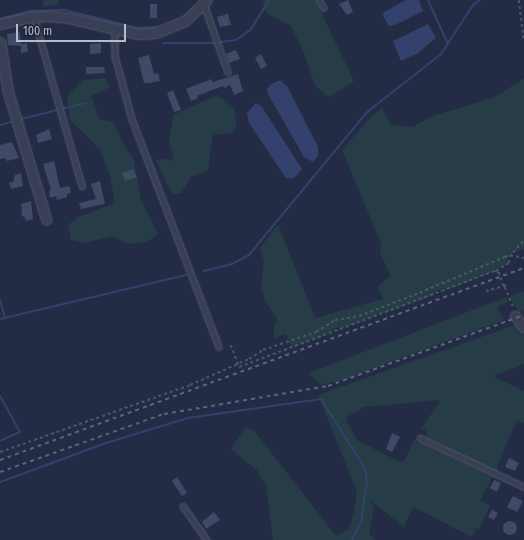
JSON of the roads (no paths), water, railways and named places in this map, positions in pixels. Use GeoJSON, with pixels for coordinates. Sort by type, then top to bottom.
{"type":"FeatureCollection","features":[{"type":"Feature","properties":{"kind":"street"},"geometry":{"type":"LineString","coordinates":[[0,24],[34,17],[69,18],[137,34],[155,33],[185,21],[206,2]]}},
{"type":"Feature","properties":{"kind":"street"},"geometry":{"type":"LineString","coordinates":[[0,42],[8,92],[46,219]]}},
{"type":"Feature","properties":{"kind":"street"},"geometry":{"type":"LineString","coordinates":[[515,316],[524,327]]}},
{"type":"Feature","properties":{"kind":"lane"},"geometry":{"type":"LineString","coordinates":[[319,0],[324,8]]}},
{"type":"Feature","properties":{"kind":"lane"},"geometry":{"type":"LineString","coordinates":[[206,2],[228,72]]}},
{"type":"Feature","properties":{"kind":"lane"},"geometry":{"type":"LineString","coordinates":[[34,17],[82,186]]}},
{"type":"Feature","properties":{"kind":"lane"},"geometry":{"type":"LineString","coordinates":[[115,29],[115,56],[132,119],[219,347]]}},
{"type":"Feature","properties":{"kind":"lane"},"geometry":{"type":"LineString","coordinates":[[420,438],[524,487]]}},
{"type":"Feature","properties":{"kind":"lane"},"geometry":{"type":"LineString","coordinates":[[183,506],[207,540]]}},
{"type":"Feature","properties":{"kind":"water"},"geometry":{"type":"Polygon","coordinates":[[[406,0],[419,0],[423,11],[395,25],[389,26],[383,16],[384,12],[406,0]]]}},
{"type":"Feature","properties":{"kind":"water"},"geometry":{"type":"Polygon","coordinates":[[[428,24],[436,38],[418,53],[401,61],[393,41],[428,24]]]}},
{"type":"Feature","properties":{"kind":"water"},"geometry":{"type":"Polygon","coordinates":[[[280,80],[287,86],[318,147],[318,156],[313,162],[304,157],[268,94],[267,89],[271,84],[280,80]]]}},
{"type":"Feature","properties":{"kind":"water"},"geometry":{"type":"Polygon","coordinates":[[[256,103],[262,107],[302,169],[294,178],[286,178],[249,123],[247,113],[256,103]]]}},
{"type":"Feature","properties":{"kind":"waterway"},"geometry":{"type":"LineString","coordinates":[[221,42],[236,40],[251,29],[269,0]]}},
{"type":"Feature","properties":{"kind":"waterway"},"geometry":{"type":"LineString","coordinates":[[428,0],[448,44]]}},
{"type":"Feature","properties":{"kind":"waterway"},"geometry":{"type":"LineString","coordinates":[[204,271],[232,264],[249,255],[366,113],[441,54],[473,5],[480,0]]}},
{"type":"Feature","properties":{"kind":"waterway"},"geometry":{"type":"LineString","coordinates":[[0,19],[30,11],[65,10],[138,28],[156,27]]}},
{"type":"Feature","properties":{"kind":"waterway"},"geometry":{"type":"LineString","coordinates":[[163,43],[216,43]]}},
{"type":"Feature","properties":{"kind":"waterway"},"geometry":{"type":"LineString","coordinates":[[21,119],[86,103]]}},
{"type":"Feature","properties":{"kind":"waterway"},"geometry":{"type":"LineString","coordinates":[[0,125],[14,121]]}},
{"type":"Feature","properties":{"kind":"waterway"},"geometry":{"type":"LineString","coordinates":[[0,319],[186,275]]}},
{"type":"Feature","properties":{"kind":"waterway"},"geometry":{"type":"LineString","coordinates":[[0,300],[5,318]]}},
{"type":"Feature","properties":{"kind":"waterway"},"geometry":{"type":"LineString","coordinates":[[0,396],[20,432],[0,441]]}},
{"type":"Feature","properties":{"kind":"waterway"},"geometry":{"type":"LineString","coordinates":[[0,482],[106,443],[188,418],[321,399],[365,468],[367,480],[361,522],[352,540]]}},
{"type":"Feature","properties":{"kind":"railway"},"geometry":{"type":"LineString","coordinates":[[0,460],[524,268]]}},
{"type":"Feature","properties":{"kind":"railway"},"geometry":{"type":"LineString","coordinates":[[0,472],[164,414],[328,386],[524,315]]}}]}
